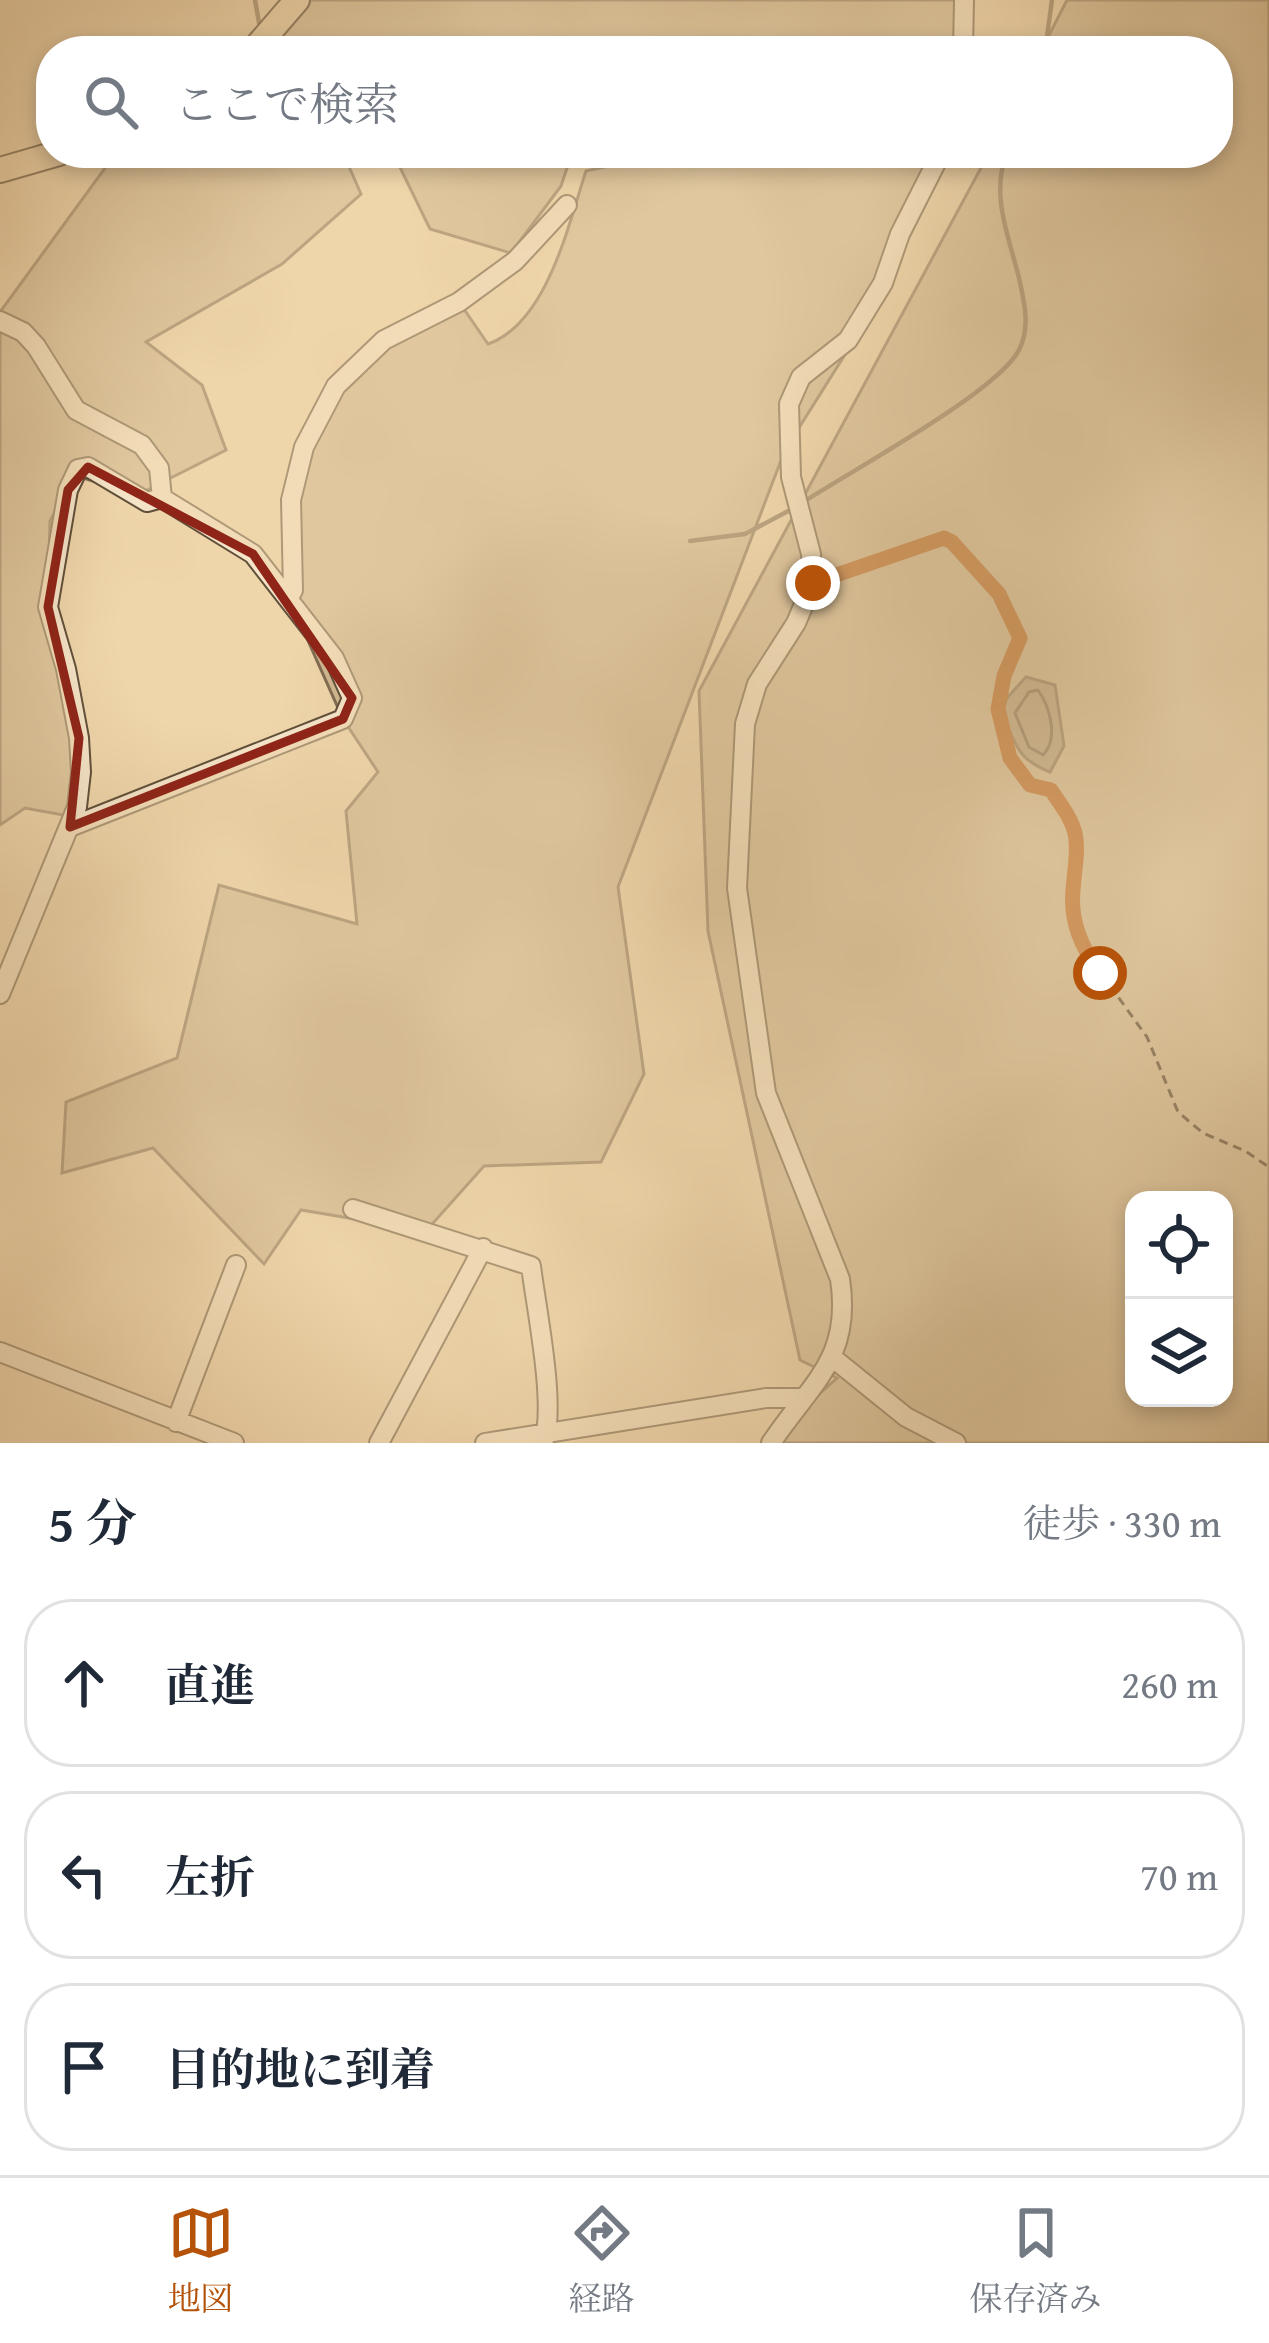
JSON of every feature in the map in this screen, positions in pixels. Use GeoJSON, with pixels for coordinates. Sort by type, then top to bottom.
{"type":"FeatureCollection","features":[{"type":"Feature","properties":{"kind":"main road"},"geometry":{"type":"LineString","coordinates":[[266,36],[296,0]]}},
{"type":"Feature","properties":{"kind":"main road"},"geometry":{"type":"LineString","coordinates":[[0,170],[36,160]]}},
{"type":"Feature","properties":{"kind":"street"},"geometry":{"type":"LineString","coordinates":[[963,36],[964,0]]}},
{"type":"Feature","properties":{"kind":"street"},"geometry":{"type":"LineString","coordinates":[[771,1443],[833,1358],[843,1327],[840,1279],[766,1093],[737,888],[745,724],[757,684],[796,623],[813,583],[811,554],[791,477],[789,404],[801,377],[848,340],[883,283],[900,234],[933,168]]}},
{"type":"Feature","properties":{"kind":"street"},"geometry":{"type":"LineString","coordinates":[[289,598],[293,590],[290,500],[304,447],[336,386],[384,340],[459,302],[515,261],[567,205]]}},
{"type":"Feature","properties":{"kind":"street"},"geometry":{"type":"LineString","coordinates":[[0,321],[23,332],[36,346],[76,410],[142,446],[159,467],[162,498]]}},
{"type":"Feature","properties":{"kind":"street"},"geometry":{"type":"LineString","coordinates":[[0,994],[70,827],[81,772],[79,738],[48,608],[68,490],[78,470],[88,467],[148,502],[162,498],[253,554],[350,688],[350,707],[343,719],[70,827]]}},
{"type":"Feature","properties":{"kind":"street"},"geometry":{"type":"LineString","coordinates":[[353,1208],[531,1266],[546,1394],[545,1439]]}},
{"type":"Feature","properties":{"kind":"street"},"geometry":{"type":"LineString","coordinates":[[380,1443],[482,1248]]}},
{"type":"Feature","properties":{"kind":"street"},"geometry":{"type":"LineString","coordinates":[[176,1422],[236,1264]]}},
{"type":"Feature","properties":{"kind":"street"},"geometry":{"type":"LineString","coordinates":[[0,1352],[226,1442]]}},
{"type":"Feature","properties":{"kind":"street"},"geometry":{"type":"LineString","coordinates":[[833,1358],[906,1417],[956,1443]]}},
{"type":"Feature","properties":{"kind":"street"},"geometry":{"type":"LineString","coordinates":[[485,1443],[545,1439],[766,1398],[802,1398]]}},
{"type":"Feature","properties":{"kind":"path"},"geometry":{"type":"LineString","coordinates":[[813,583],[944,538],[999,594],[1020,638],[1004,676],[998,709],[1010,758],[1030,785],[1051,790],[1074,830],[1077,864],[1072,900],[1082,947],[1147,1037],[1178,1112],[1203,1132],[1269,1168]]}},
{"type":"Feature","properties":{"kind":"highlighted area"},"geometry":{"type":"Polygon","coordinates":[[[88,467],[253,554],[352,698],[343,719],[70,827],[79,738],[48,607],[68,490],[88,467]]]}},
{"type":"Feature","properties":{"kind":"shaded area"},"geometry":{"type":"Polygon","coordinates":[[[298,0],[955,0],[955,36],[261,36],[298,0]]]}},
{"type":"Feature","properties":{"kind":"shaded area"},"geometry":{"type":"Polygon","coordinates":[[[1067,0],[1269,0],[1269,1443],[779,1443],[782,1427],[837,1378],[800,1360],[708,931],[699,691],[981,168],[1233,168],[1233,36],[1049,36],[1067,0]]]}},
{"type":"Feature","properties":{"kind":"shaded area"},"geometry":{"type":"Polygon","coordinates":[[[105,168],[350,168],[361,194],[282,264],[146,342],[202,385],[226,450],[137,495],[74,475],[50,521],[48,607],[69,685],[74,817],[25,808],[0,825],[0,312],[105,168]]]}},
{"type":"Feature","properties":{"kind":"shaded area"},"geometry":{"type":"Polygon","coordinates":[[[400,168],[567,168],[561,186],[511,253],[430,229],[400,168]]]}},
{"type":"Feature","properties":{"kind":"shaded area"},"geometry":{"type":"Polygon","coordinates":[[[925,168],[873,310],[785,450],[618,887],[644,1074],[601,1162],[484,1166],[426,1231],[301,1210],[264,1264],[153,1148],[62,1173],[66,1102],[177,1058],[219,885],[357,924],[346,811],[378,772],[343,719],[289,598],[301,459],[357,364],[459,302],[488,344],[526,316],[563,244],[586,171],[925,168]]]}},
{"type":"Feature","properties":{"kind":"water"},"geometry":{"type":"Polygon","coordinates":[[[1026,677],[1055,685],[1064,746],[1050,772],[1023,755],[1001,713],[1007,698],[1026,677]]]}},
{"type":"Feature","properties":{"kind":"waterway"},"geometry":{"type":"LineString","coordinates":[[255,0],[260,28]]}},
{"type":"Feature","properties":{"kind":"waterway"},"geometry":{"type":"LineString","coordinates":[[1047,36],[1052,0]]}},
{"type":"Feature","properties":{"kind":"waterway"},"geometry":{"type":"LineString","coordinates":[[802,503],[953,409],[1005,368],[1019,350],[1026,323],[1001,200],[1002,168]]}},
{"type":"Feature","properties":{"kind":"waterway"},"geometry":{"type":"LineString","coordinates":[[690,541],[745,534],[792,509]]}},
{"type":"Feature","properties":{"kind":"route"},"geometry":{"type":"LineString","coordinates":[[813,583],[944,538],[999,594],[1020,638],[1004,676],[998,709],[1010,758],[1030,785],[1051,790],[1074,830],[1077,864],[1072,900],[1077,932],[1100,973]]}}]}
